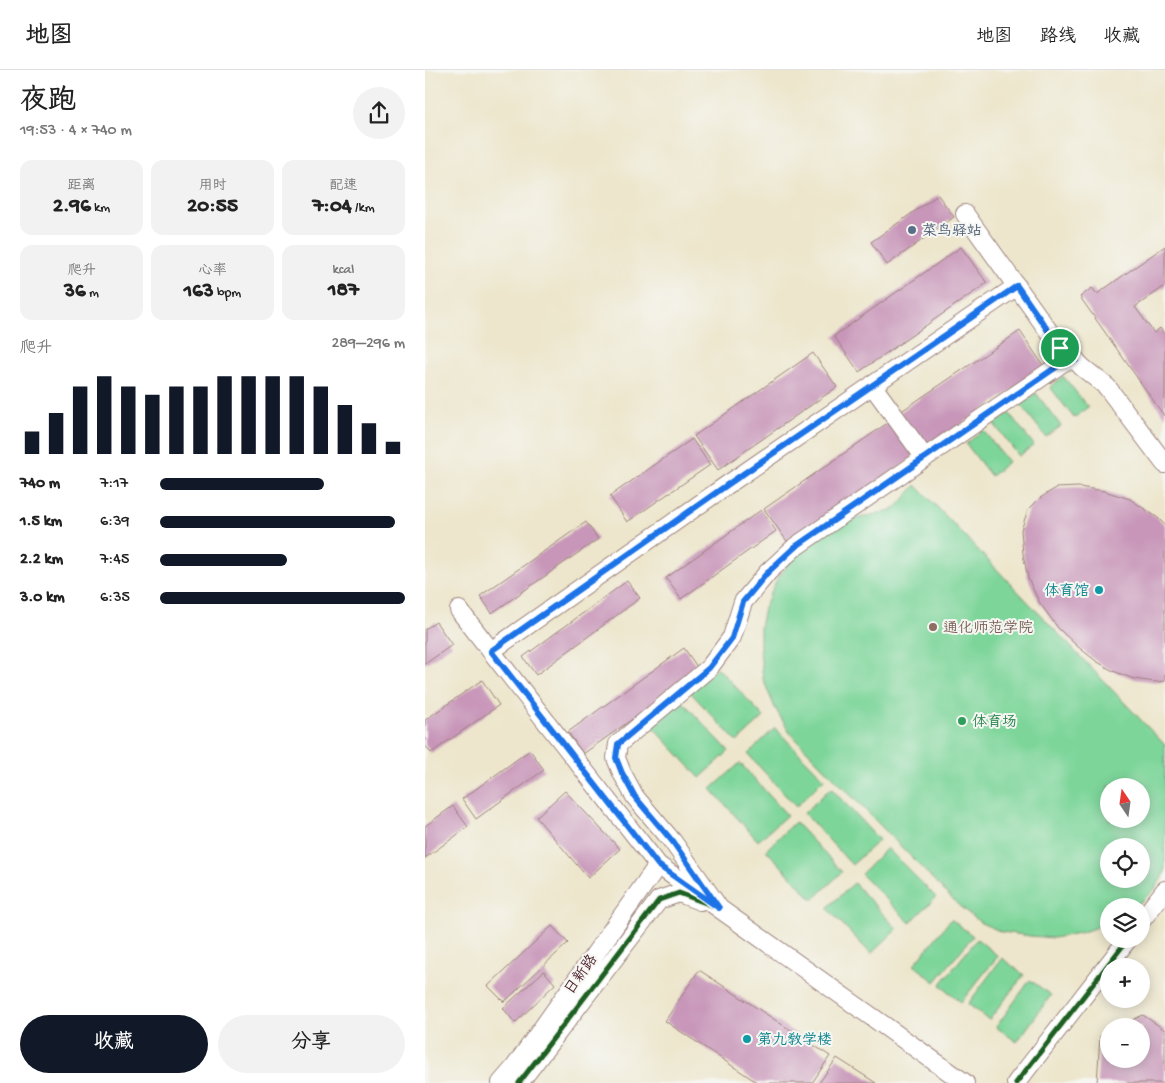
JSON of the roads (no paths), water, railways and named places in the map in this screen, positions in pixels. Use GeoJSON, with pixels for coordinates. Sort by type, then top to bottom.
{"type":"FeatureCollection","features":[{"type":"Feature","properties":{"kind":"street"},"geometry":{"type":"LineString","coordinates":[[965,214],[1060,348],[1071,354],[1082,367],[1107,387],[1165,464]]}},
{"type":"Feature","properties":{"kind":"street"},"geometry":{"type":"LineString","coordinates":[[491,651],[1017,286]]}},
{"type":"Feature","properties":{"kind":"street"},"geometry":{"type":"LineString","coordinates":[[719,908],[673,842],[635,797],[616,758],[618,744],[709,668],[732,638],[743,602],[768,572],[795,547],[1065,361],[1076,360]]}},
{"type":"Feature","properties":{"kind":"street"},"geometry":{"type":"LineString","coordinates":[[872,385],[925,458]]}},
{"type":"Feature","properties":{"kind":"street"},"geometry":{"type":"LineString","coordinates":[[459,610],[658,865],[965,1083]]}},
{"type":"Feature","properties":{"kind":"street","name":"日新路"},"geometry":{"type":"LineString","coordinates":[[501,1083],[514,1068],[658,865]]}},
{"type":"Feature","properties":{"kind":"street"},"geometry":{"type":"LineString","coordinates":[[1150,909],[1165,890]]}},
{"type":"Feature","properties":{"kind":"street"},"geometry":{"type":"LineString","coordinates":[[519,1083],[659,900],[679,893],[719,908]]}},
{"type":"Feature","properties":{"kind":"street"},"geometry":{"type":"LineString","coordinates":[[1016,1083],[1120,948]]}},
{"type":"Feature","properties":{"kind":"place","name":"菜鸟驿站"},"geometry":{"type":"Point","coordinates":[912,230]}},
{"type":"Feature","properties":{"kind":"place","name":"体育馆"},"geometry":{"type":"Point","coordinates":[1099,590]}},
{"type":"Feature","properties":{"kind":"place","name":"通化师范学院"},"geometry":{"type":"Point","coordinates":[933,627]}},
{"type":"Feature","properties":{"kind":"place","name":"体育场"},"geometry":{"type":"Point","coordinates":[962,721]}},
{"type":"Feature","properties":{"kind":"place","name":"第九教学楼"},"geometry":{"type":"Point","coordinates":[747,1039]}}]}
